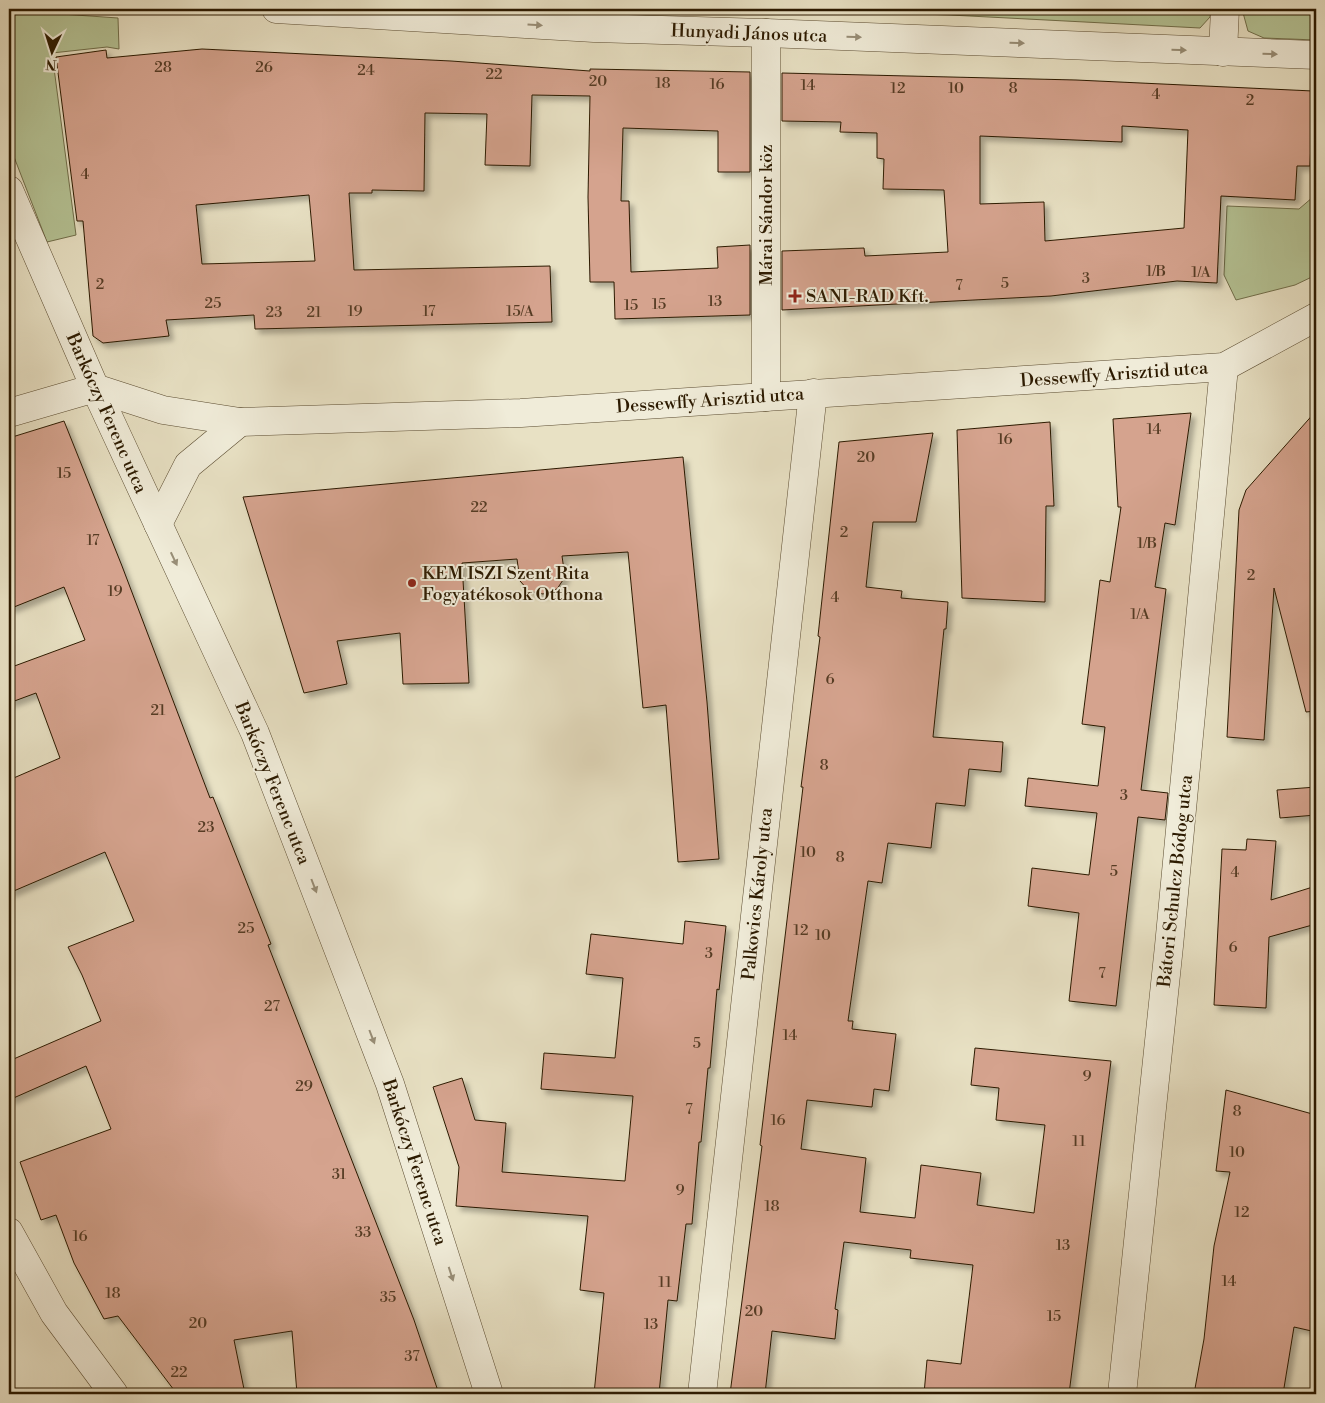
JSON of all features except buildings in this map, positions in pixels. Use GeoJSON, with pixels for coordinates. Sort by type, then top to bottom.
{"type":"FeatureCollection","features":[{"type":"Feature","properties":{"kind":"street","name":"Hunyadi János utca"},"geometry":{"type":"LineString","coordinates":[[276,9],[594,28],[766,33],[1316,56]]}},
{"type":"Feature","properties":{"kind":"street"},"geometry":{"type":"LineString","coordinates":[[1223,52],[1225,9]]}},
{"type":"Feature","properties":{"kind":"street","name":"Márai Sándor köz"},"geometry":{"type":"LineString","coordinates":[[766,33],[766,397]]}},
{"type":"Feature","properties":{"kind":"street","name":"Barkóczy Ferenc utca"},"geometry":{"type":"LineString","coordinates":[[9,190],[95,388],[255,733],[387,1074],[489,1394]]}},
{"type":"Feature","properties":{"kind":"street","name":"Dessewffy Arisztid utca"},"geometry":{"type":"LineString","coordinates":[[95,388],[163,410],[240,422],[522,413],[1224,367],[1316,317]]}},
{"type":"Feature","properties":{"kind":"street","name":"Bátori Schulcz Bódog utca"},"geometry":{"type":"LineString","coordinates":[[1122,1394],[1170,936],[1224,367]]}},
{"type":"Feature","properties":{"kind":"street"},"geometry":{"type":"LineString","coordinates":[[9,413],[95,388]]}},
{"type":"Feature","properties":{"kind":"street","name":"Palkovics Károly utca"},"geometry":{"type":"LineString","coordinates":[[702,1394],[813,393]]}},
{"type":"Feature","properties":{"kind":"street"},"geometry":{"type":"LineString","coordinates":[[158,524],[188,465],[240,422]]}},
{"type":"Feature","properties":{"kind":"street"},"geometry":{"type":"LineString","coordinates":[[9,1232],[54,1313],[114,1394]]}},
{"type":"Feature","properties":{"kind":"green space"},"geometry":{"type":"Polygon","coordinates":[[[770,9],[1211,9],[1210,17],[1200,28],[950,15],[770,9]]]}},
{"type":"Feature","properties":{"kind":"green space"},"geometry":{"type":"Polygon","coordinates":[[[1242,9],[1316,9],[1316,40],[1264,38],[1248,31],[1242,9]]]}},
{"type":"Feature","properties":{"kind":"green space"},"geometry":{"type":"Polygon","coordinates":[[[47,13],[118,18],[119,49],[107,47],[52,53],[76,235],[47,242],[9,144],[9,15],[47,13]]]}},
{"type":"Feature","properties":{"kind":"green space"},"geometry":{"type":"Polygon","coordinates":[[[1316,130],[1316,275],[1295,285],[1236,300],[1224,275],[1227,206],[1299,209],[1313,197],[1316,130]]]}},
{"type":"Feature","properties":{"kind":"place","name":"SANI-RAD Kft."},"geometry":{"type":"Point","coordinates":[795,296]}},
{"type":"Feature","properties":{"kind":"place","name":"KEM ISZI Szent Rita Fogyatékosok Otthona"},"geometry":{"type":"Point","coordinates":[412,583]}}]}
